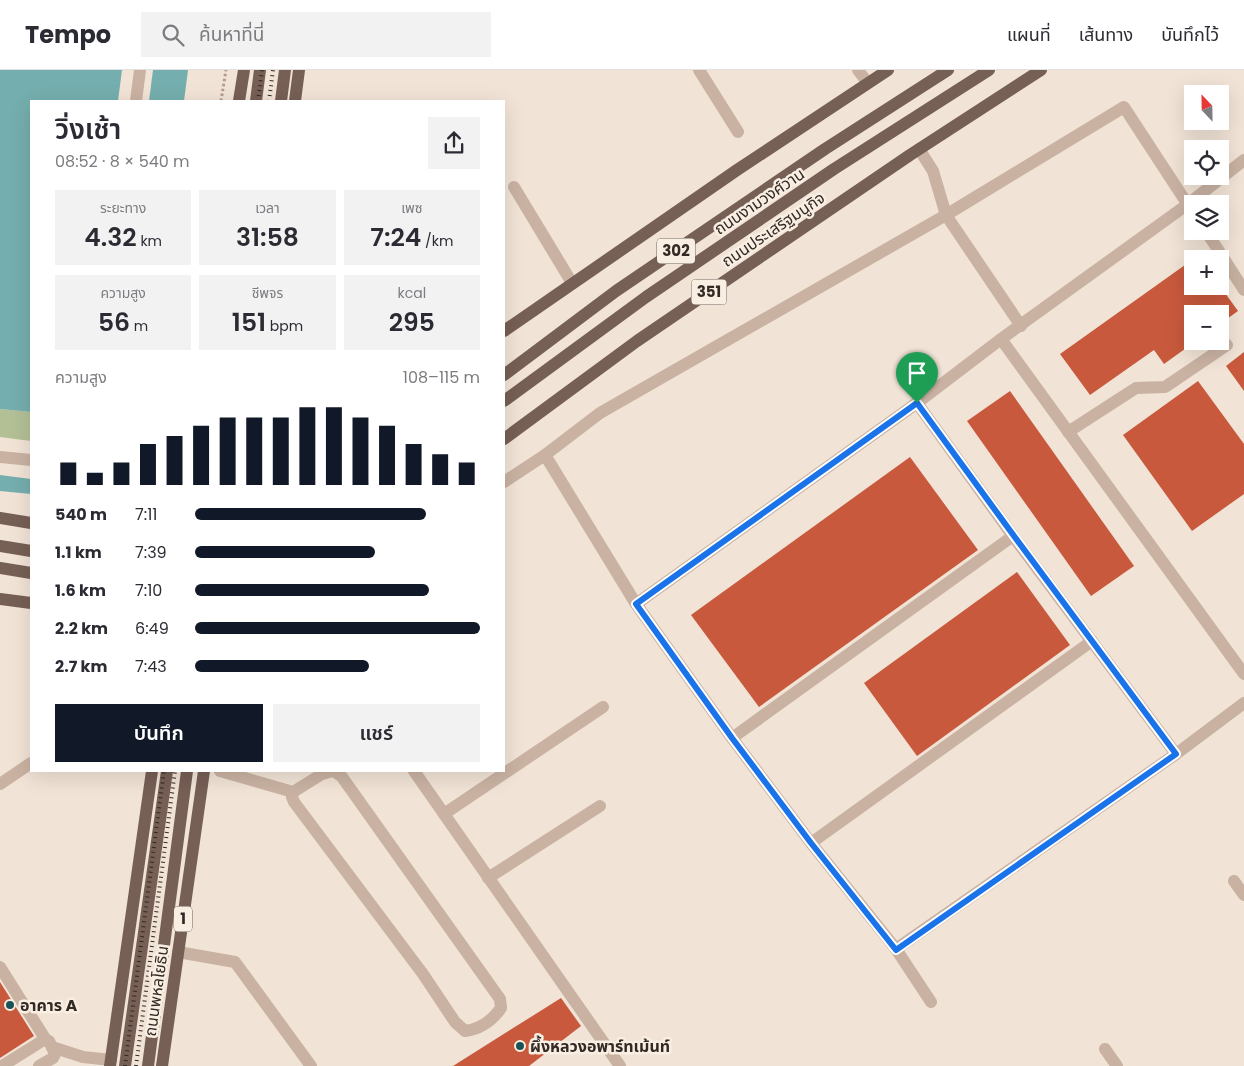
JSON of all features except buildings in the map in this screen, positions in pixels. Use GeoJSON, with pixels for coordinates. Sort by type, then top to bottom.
{"type":"FeatureCollection","features":[{"type":"Feature","properties":{"kind":"main road"},"geometry":{"type":"LineString","coordinates":[[239,100],[244,70]]}},
{"type":"Feature","properties":{"kind":"main road"},"geometry":{"type":"LineString","coordinates":[[256,100],[260,70]]}},
{"type":"Feature","properties":{"kind":"main road"},"geometry":{"type":"LineString","coordinates":[[281,100],[286,70]]}},
{"type":"Feature","properties":{"kind":"main road"},"geometry":{"type":"LineString","coordinates":[[295,100],[299,70]]}},
{"type":"Feature","properties":{"kind":"main road"},"geometry":{"type":"LineString","coordinates":[[505,329],[867,82],[888,70]]}},
{"type":"Feature","properties":{"kind":"main road","name":"ถนนงามวงศ์วาน"},"geometry":{"type":"LineString","coordinates":[[505,374],[624,286],[825,149],[948,70]]}},
{"type":"Feature","properties":{"kind":"main road","name":"ถนนงามวงศ์วาน"},"geometry":{"type":"LineString","coordinates":[[505,400],[646,297],[834,169],[988,70]]}},
{"type":"Feature","properties":{"kind":"main road","name":"ถนนประเสริฐมนูกิจ"},"geometry":{"type":"LineString","coordinates":[[505,438],[636,341],[1040,70]]}},
{"type":"Feature","properties":{"kind":"main road"},"geometry":{"type":"LineString","coordinates":[[0,518],[30,523]]}},
{"type":"Feature","properties":{"kind":"main road"},"geometry":{"type":"LineString","coordinates":[[0,546],[30,551]]}},
{"type":"Feature","properties":{"kind":"main road"},"geometry":{"type":"LineString","coordinates":[[0,568],[30,572]]}},
{"type":"Feature","properties":{"kind":"main road"},"geometry":{"type":"LineString","coordinates":[[0,599],[30,603]]}},
{"type":"Feature","properties":{"kind":"main road"},"geometry":{"type":"LineString","coordinates":[[111,1063],[152,772]]}},
{"type":"Feature","properties":{"kind":"main road","name":"ถนนพหลโยธิน"},"geometry":{"type":"LineString","coordinates":[[125,1066],[167,772]]}},
{"type":"Feature","properties":{"kind":"main road","name":"ถนนพหลโยธิน"},"geometry":{"type":"LineString","coordinates":[[148,1066],[188,772]]}},
{"type":"Feature","properties":{"kind":"main road","name":"ถนนพหลโยธิน"},"geometry":{"type":"LineString","coordinates":[[162,1066],[204,772]]}},
{"type":"Feature","properties":{"kind":"street"},"geometry":{"type":"LineString","coordinates":[[136,100],[140,70]]}},
{"type":"Feature","properties":{"kind":"street"},"geometry":{"type":"LineString","coordinates":[[699,70],[738,132]]}},
{"type":"Feature","properties":{"kind":"street"},"geometry":{"type":"LineString","coordinates":[[858,70],[867,82]]}},
{"type":"Feature","properties":{"kind":"street"},"geometry":{"type":"LineString","coordinates":[[505,481],[600,413],[946,215],[1124,107],[1184,198]]}},
{"type":"Feature","properties":{"kind":"street"},"geometry":{"type":"LineString","coordinates":[[919,150],[933,172],[946,215],[1021,326]]}},
{"type":"Feature","properties":{"kind":"street"},"geometry":{"type":"LineString","coordinates":[[1204,195],[1244,160]]}},
{"type":"Feature","properties":{"kind":"street"},"geometry":{"type":"LineString","coordinates":[[514,187],[572,283]]}},
{"type":"Feature","properties":{"kind":"street"},"geometry":{"type":"LineString","coordinates":[[636,604],[917,403],[1001,339],[1184,211]]}},
{"type":"Feature","properties":{"kind":"street"},"geometry":{"type":"LineString","coordinates":[[1212,240],[1244,290]]}},
{"type":"Feature","properties":{"kind":"street"},"geometry":{"type":"LineString","coordinates":[[1001,339],[1244,674]]}},
{"type":"Feature","properties":{"kind":"street"},"geometry":{"type":"LineString","coordinates":[[1068,432],[1136,388],[1166,387],[1221,350]]}},
{"type":"Feature","properties":{"kind":"street"},"geometry":{"type":"LineString","coordinates":[[917,403],[1176,754]]}},
{"type":"Feature","properties":{"kind":"street"},"geometry":{"type":"LineString","coordinates":[[544,455],[636,604],[732,738],[811,843],[896,950],[931,1002]]}},
{"type":"Feature","properties":{"kind":"street"},"geometry":{"type":"LineString","coordinates":[[0,457],[30,460]]}},
{"type":"Feature","properties":{"kind":"street"},"geometry":{"type":"LineString","coordinates":[[732,738],[1014,536]]}},
{"type":"Feature","properties":{"kind":"street"},"geometry":{"type":"LineString","coordinates":[[811,843],[1092,641]]}},
{"type":"Feature","properties":{"kind":"street"},"geometry":{"type":"LineString","coordinates":[[896,950],[1176,754],[1244,704]]}},
{"type":"Feature","properties":{"kind":"street"},"geometry":{"type":"LineString","coordinates":[[444,814],[603,707]]}},
{"type":"Feature","properties":{"kind":"street"},"geometry":{"type":"LineString","coordinates":[[0,784],[30,764]]}},
{"type":"Feature","properties":{"kind":"street"},"geometry":{"type":"LineString","coordinates":[[223,772],[293,792],[322,774],[329,772]]}},
{"type":"Feature","properties":{"kind":"street"},"geometry":{"type":"LineString","coordinates":[[293,792],[294,802],[423,974],[455,1022],[465,1031],[477,1030],[495,1016],[501,1008],[500,999],[342,777],[334,772]]}},
{"type":"Feature","properties":{"kind":"street"},"geometry":{"type":"LineString","coordinates":[[415,772],[620,1066]]}},
{"type":"Feature","properties":{"kind":"street"},"geometry":{"type":"LineString","coordinates":[[488,878],[600,806]]}},
{"type":"Feature","properties":{"kind":"street"},"geometry":{"type":"LineString","coordinates":[[1234,881],[1244,895]]}},
{"type":"Feature","properties":{"kind":"street"},"geometry":{"type":"LineString","coordinates":[[178,952],[235,962],[310,1066]]}},
{"type":"Feature","properties":{"kind":"street"},"geometry":{"type":"LineString","coordinates":[[0,967],[55,1051],[55,1056],[39,1066]]}},
{"type":"Feature","properties":{"kind":"street"},"geometry":{"type":"LineString","coordinates":[[2,1066],[42,1041],[83,1057],[111,1063]]}},
{"type":"Feature","properties":{"kind":"street"},"geometry":{"type":"LineString","coordinates":[[1105,1049],[1117,1066]]}},
{"type":"Feature","properties":{"kind":"path"},"geometry":{"type":"LineString","coordinates":[[221,100],[226,70]]}},
{"type":"Feature","properties":{"kind":"green space"},"geometry":{"type":"Polygon","coordinates":[[[0,409],[30,412],[30,441],[0,437],[0,409]]]}},
{"type":"Feature","properties":{"kind":"water"},"geometry":{"type":"Polygon","coordinates":[[[0,70],[122,70],[118,100],[30,100],[30,412],[0,409],[0,70]]]}},
{"type":"Feature","properties":{"kind":"water"},"geometry":{"type":"Polygon","coordinates":[[[153,70],[188,70],[184,100],[149,100],[153,70]]]}},
{"type":"Feature","properties":{"kind":"water"},"geometry":{"type":"Polygon","coordinates":[[[0,475],[30,479],[30,494],[0,491],[0,475]]]}},
{"type":"Feature","properties":{"kind":"railway"},"geometry":{"type":"LineString","coordinates":[[258,100],[262,70]]}},
{"type":"Feature","properties":{"kind":"railway"},"geometry":{"type":"LineString","coordinates":[[269,100],[273,70]]}},
{"type":"Feature","properties":{"kind":"railway"},"geometry":{"type":"LineString","coordinates":[[125,1066],[164,772]]}},
{"type":"Feature","properties":{"kind":"railway"},"geometry":{"type":"LineString","coordinates":[[136,1066],[175,772]]}},
{"type":"Feature","properties":{"kind":"place","name":"อาคาร A"},"geometry":{"type":"Point","coordinates":[10,1005]}},
{"type":"Feature","properties":{"kind":"place","name":"ผึ้งหลวงอพาร์ทเม้นท์"},"geometry":{"type":"Point","coordinates":[520,1046]}},
{"type":"Feature","properties":{"kind":"route"},"geometry":{"type":"LineString","coordinates":[[917,403],[1176,754],[896,950],[811,843],[732,738],[636,604],[917,403]]}}]}
